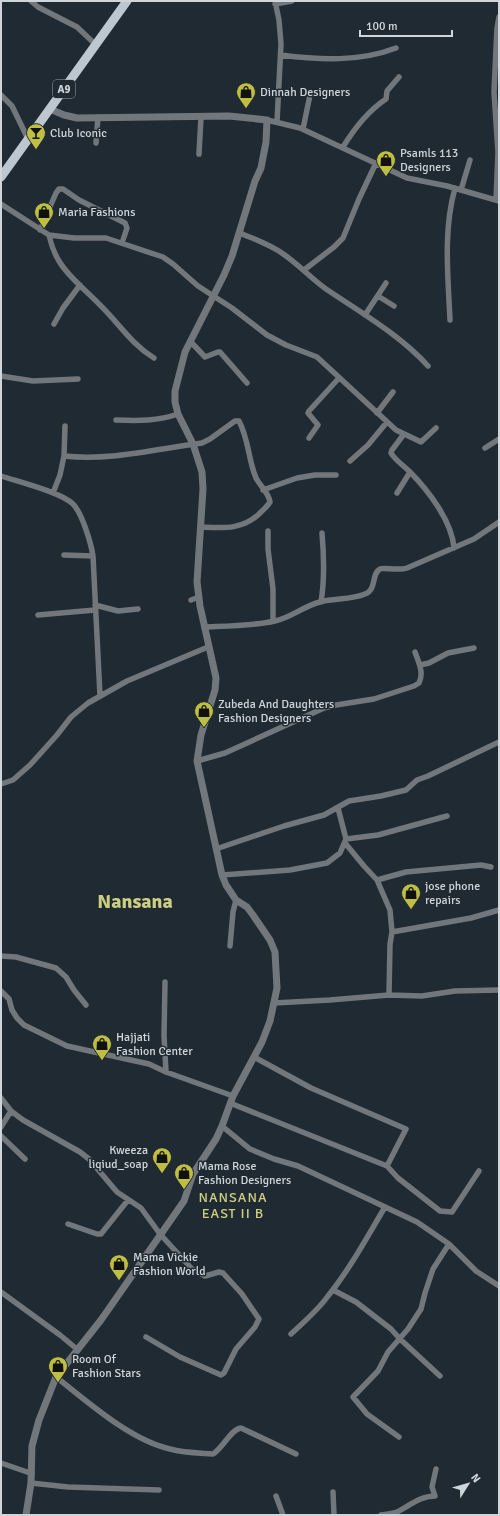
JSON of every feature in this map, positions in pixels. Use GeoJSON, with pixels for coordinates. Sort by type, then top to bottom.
{"type":"FeatureCollection","features":[{"type":"Feature","properties":{"kind":"main road","name":"A9"},"geometry":{"type":"LineString","coordinates":[[1,177],[127,1]]}},
{"type":"Feature","properties":{"kind":"street"},"geometry":{"type":"LineString","coordinates":[[31,1],[38,7],[77,28],[95,44]]}},
{"type":"Feature","properties":{"kind":"street"},"geometry":{"type":"LineString","coordinates":[[277,122],[281,31],[275,2],[292,1]]}},
{"type":"Feature","properties":{"kind":"street"},"geometry":{"type":"LineString","coordinates":[[50,109],[64,115],[77,118],[229,116],[277,122],[303,129],[407,178],[455,188],[498,200],[497,28],[499,17]]}},
{"type":"Feature","properties":{"kind":"street"},"geometry":{"type":"LineString","coordinates":[[281,55],[345,59],[382,53],[396,48]]}},
{"type":"Feature","properties":{"kind":"street"},"geometry":{"type":"LineString","coordinates":[[343,147],[353,132],[377,105],[386,98],[387,91],[398,77]]}},
{"type":"Feature","properties":{"kind":"street"},"geometry":{"type":"LineString","coordinates":[[1,95],[12,106],[28,139]]}},
{"type":"Feature","properties":{"kind":"street"},"geometry":{"type":"LineString","coordinates":[[303,129],[310,95]]}},
{"type":"Feature","properties":{"kind":"street"},"geometry":{"type":"LineString","coordinates":[[96,143],[98,117]]}},
{"type":"Feature","properties":{"kind":"street"},"geometry":{"type":"LineString","coordinates":[[199,154],[201,117]]}},
{"type":"Feature","properties":{"kind":"street"},"geometry":{"type":"LineString","coordinates":[[26,1515],[31,1483],[32,1446],[35,1432],[56,1377],[101,1320],[184,1201],[193,1174],[222,1126],[233,1096],[262,1042],[270,1021],[277,988],[276,964],[270,940],[247,907],[236,900],[226,886],[222,875],[197,761],[201,735],[215,690],[216,678],[204,627],[197,582],[203,489],[202,472],[193,444],[178,414],[175,391],[182,362],[190,341],[229,265],[240,233],[253,188],[261,168],[266,142],[267,120]]}},
{"type":"Feature","properties":{"kind":"street"},"geometry":{"type":"LineString","coordinates":[[461,190],[470,160]]}},
{"type":"Feature","properties":{"kind":"street"},"geometry":{"type":"LineString","coordinates":[[304,270],[334,248],[344,238],[359,199],[376,163]]}},
{"type":"Feature","properties":{"kind":"street"},"geometry":{"type":"LineString","coordinates":[[450,320],[448,215],[455,188]]}},
{"type":"Feature","properties":{"kind":"street"},"geometry":{"type":"LineString","coordinates":[[40,230],[56,193],[59,189],[63,189],[79,200],[125,223],[127,228],[122,243]]}},
{"type":"Feature","properties":{"kind":"street"},"geometry":{"type":"LineString","coordinates":[[1,204],[49,235],[74,238],[106,238],[163,258],[174,264],[198,286],[232,308],[272,338],[317,357],[387,422],[404,434],[421,442],[436,428]]}},
{"type":"Feature","properties":{"kind":"street"},"geometry":{"type":"LineString","coordinates":[[240,233],[274,247],[318,283],[365,315],[412,350],[428,366]]}},
{"type":"Feature","properties":{"kind":"street"},"geometry":{"type":"LineString","coordinates":[[49,235],[58,260],[68,274],[100,304],[123,331],[144,352],[154,358]]}},
{"type":"Feature","properties":{"kind":"street"},"geometry":{"type":"LineString","coordinates":[[365,315],[386,283]]}},
{"type":"Feature","properties":{"kind":"street"},"geometry":{"type":"LineString","coordinates":[[54,324],[80,285]]}},
{"type":"Feature","properties":{"kind":"street"},"geometry":{"type":"LineString","coordinates":[[378,296],[394,306]]}},
{"type":"Feature","properties":{"kind":"street"},"geometry":{"type":"LineString","coordinates":[[190,341],[205,357],[220,352],[247,383]]}},
{"type":"Feature","properties":{"kind":"street"},"geometry":{"type":"LineString","coordinates":[[1,376],[33,381],[78,379]]}},
{"type":"Feature","properties":{"kind":"street"},"geometry":{"type":"LineString","coordinates":[[309,438],[318,425],[308,413],[309,411],[339,378]]}},
{"type":"Feature","properties":{"kind":"street"},"geometry":{"type":"LineString","coordinates":[[377,413],[393,392]]}},
{"type":"Feature","properties":{"kind":"street"},"geometry":{"type":"LineString","coordinates":[[116,420],[151,421],[178,414]]}},
{"type":"Feature","properties":{"kind":"street"},"geometry":{"type":"LineString","coordinates":[[64,456],[91,457],[193,444],[210,439],[235,421],[239,421],[245,433],[256,478],[270,502],[252,522],[223,528],[201,527]]}},
{"type":"Feature","properties":{"kind":"street"},"geometry":{"type":"LineString","coordinates":[[350,461],[368,445],[387,422]]}},
{"type":"Feature","properties":{"kind":"street"},"geometry":{"type":"LineString","coordinates":[[53,494],[60,475],[64,456],[65,426]]}},
{"type":"Feature","properties":{"kind":"street"},"geometry":{"type":"LineString","coordinates":[[404,434],[392,450],[391,454],[410,472],[440,508],[452,532],[454,548]]}},
{"type":"Feature","properties":{"kind":"street"},"geometry":{"type":"LineString","coordinates":[[485,448],[499,439]]}},
{"type":"Feature","properties":{"kind":"street"},"geometry":{"type":"LineString","coordinates":[[397,494],[410,472]]}},
{"type":"Feature","properties":{"kind":"street"},"geometry":{"type":"LineString","coordinates":[[263,490],[297,478],[315,475],[336,475]]}},
{"type":"Feature","properties":{"kind":"street"},"geometry":{"type":"LineString","coordinates":[[1,476],[53,494],[73,504],[77,511],[90,540],[93,556],[100,696]]}},
{"type":"Feature","properties":{"kind":"street"},"geometry":{"type":"LineString","coordinates":[[204,627],[273,621],[321,602],[353,598],[367,594],[372,587],[379,569],[402,570],[474,539],[499,522]]}},
{"type":"Feature","properties":{"kind":"street"},"geometry":{"type":"LineString","coordinates":[[268,531],[268,549],[273,589],[273,621]]}},
{"type":"Feature","properties":{"kind":"street"},"geometry":{"type":"LineString","coordinates":[[321,602],[324,584],[322,533]]}},
{"type":"Feature","properties":{"kind":"street"},"geometry":{"type":"LineString","coordinates":[[64,555],[93,556]]}},
{"type":"Feature","properties":{"kind":"street"},"geometry":{"type":"LineString","coordinates":[[191,600],[199,597]]}},
{"type":"Feature","properties":{"kind":"street"},"geometry":{"type":"LineString","coordinates":[[38,615],[95,608],[118,611],[138,609]]}},
{"type":"Feature","properties":{"kind":"street"},"geometry":{"type":"LineString","coordinates":[[1,784],[7,783],[19,776],[45,750],[71,717],[88,703],[127,681],[208,646]]}},
{"type":"Feature","properties":{"kind":"street"},"geometry":{"type":"LineString","coordinates":[[420,665],[429,663],[448,653],[474,648]]}},
{"type":"Feature","properties":{"kind":"street"},"geometry":{"type":"LineString","coordinates":[[197,761],[225,753],[324,708],[374,699],[414,686],[419,683],[421,679],[420,665],[415,652]]}},
{"type":"Feature","properties":{"kind":"street"},"geometry":{"type":"LineString","coordinates":[[216,849],[284,826],[324,815],[349,801],[406,790],[417,780],[499,742]]}},
{"type":"Feature","properties":{"kind":"street"},"geometry":{"type":"LineString","coordinates":[[338,808],[346,841],[364,866],[377,880],[390,910],[392,932],[390,944],[389,995]]}},
{"type":"Feature","properties":{"kind":"street"},"geometry":{"type":"LineString","coordinates":[[346,841],[378,835],[448,816]]}},
{"type":"Feature","properties":{"kind":"street"},"geometry":{"type":"LineString","coordinates":[[222,875],[290,870],[328,863],[340,853],[346,841]]}},
{"type":"Feature","properties":{"kind":"street"},"geometry":{"type":"LineString","coordinates":[[377,880],[406,872],[423,870],[482,865],[491,867]]}},
{"type":"Feature","properties":{"kind":"street"},"geometry":{"type":"LineString","coordinates":[[230,946],[233,912],[236,900]]}},
{"type":"Feature","properties":{"kind":"street"},"geometry":{"type":"LineString","coordinates":[[392,932],[471,918],[499,910]]}},
{"type":"Feature","properties":{"kind":"street"},"geometry":{"type":"LineString","coordinates":[[1,956],[16,958],[56,968],[66,977],[86,1005]]}},
{"type":"Feature","properties":{"kind":"street"},"geometry":{"type":"LineString","coordinates":[[165,982],[164,1036],[166,1072]]}},
{"type":"Feature","properties":{"kind":"street"},"geometry":{"type":"LineString","coordinates":[[1,990],[9,999],[12,1010],[17,1018],[24,1025],[68,1046],[149,1064],[166,1072],[233,1096]]}},
{"type":"Feature","properties":{"kind":"street"},"geometry":{"type":"LineString","coordinates":[[274,1003],[389,995],[422,996],[455,991],[499,990]]}},
{"type":"Feature","properties":{"kind":"street"},"geometry":{"type":"LineString","coordinates":[[254,1057],[311,1088],[406,1129],[387,1166]]}},
{"type":"Feature","properties":{"kind":"street"},"geometry":{"type":"LineString","coordinates":[[1,1098],[11,1111],[23,1120],[80,1152],[89,1159],[117,1192],[141,1208],[160,1234],[195,1271],[206,1276],[219,1272],[223,1273],[242,1294],[259,1319],[255,1327],[236,1349],[224,1373],[221,1375],[180,1357],[146,1336]]}},
{"type":"Feature","properties":{"kind":"street"},"geometry":{"type":"LineString","coordinates":[[230,1103],[387,1166],[440,1211],[452,1212],[479,1171]]}},
{"type":"Feature","properties":{"kind":"street"},"geometry":{"type":"LineString","coordinates":[[1,1127],[11,1111]]}},
{"type":"Feature","properties":{"kind":"street"},"geometry":{"type":"LineString","coordinates":[[222,1126],[250,1149],[274,1159],[298,1166],[417,1222],[449,1244],[476,1271],[499,1286]]}},
{"type":"Feature","properties":{"kind":"street"},"geometry":{"type":"LineString","coordinates":[[1,1136],[25,1159]]}},
{"type":"Feature","properties":{"kind":"street"},"geometry":{"type":"LineString","coordinates":[[68,1224],[101,1234],[128,1200]]}},
{"type":"Feature","properties":{"kind":"street"},"geometry":{"type":"LineString","coordinates":[[291,1334],[307,1320],[333,1290],[385,1207]]}},
{"type":"Feature","properties":{"kind":"street"},"geometry":{"type":"LineString","coordinates":[[399,1436],[367,1414],[353,1397],[376,1374],[388,1352],[400,1339],[421,1309],[433,1269],[449,1244]]}},
{"type":"Feature","properties":{"kind":"street"},"geometry":{"type":"LineString","coordinates":[[333,1290],[356,1302],[392,1328],[400,1339],[440,1376]]}},
{"type":"Feature","properties":{"kind":"street"},"geometry":{"type":"LineString","coordinates":[[1,1292],[78,1350]]}},
{"type":"Feature","properties":{"kind":"street"},"geometry":{"type":"LineString","coordinates":[[56,1377],[121,1426],[150,1442],[170,1449],[213,1454],[226,1442],[233,1431],[241,1428],[296,1454]]}},
{"type":"Feature","properties":{"kind":"street"},"geometry":{"type":"LineString","coordinates":[[1,1463],[32,1473]]}},
{"type":"Feature","properties":{"kind":"street"},"geometry":{"type":"LineString","coordinates":[[381,1515],[397,1512],[403,1507],[423,1498],[434,1496],[432,1487],[436,1469]]}},
{"type":"Feature","properties":{"kind":"street"},"geometry":{"type":"LineString","coordinates":[[31,1483],[68,1488],[159,1490]]}},
{"type":"Feature","properties":{"kind":"street"},"geometry":{"type":"LineString","coordinates":[[333,1492],[334,1515]]}},
{"type":"Feature","properties":{"kind":"street"},"geometry":{"type":"LineString","coordinates":[[276,1496],[283,1515]]}},
{"type":"Feature","properties":{"kind":"place","name":"Dinnah Designers"},"geometry":{"type":"Point","coordinates":[246,109]}},
{"type":"Feature","properties":{"kind":"place","name":"Club Iconic"},"geometry":{"type":"Point","coordinates":[36,150]}},
{"type":"Feature","properties":{"kind":"place","name":"Psamls 113 Designers"},"geometry":{"type":"Point","coordinates":[386,177]}},
{"type":"Feature","properties":{"kind":"place","name":"Maria Fashions"},"geometry":{"type":"Point","coordinates":[44,229]}},
{"type":"Feature","properties":{"kind":"place","name":"Zubeda And Daughters Fashion Designers"},"geometry":{"type":"Point","coordinates":[204,728]}},
{"type":"Feature","properties":{"kind":"place","name":"jose phone repairs"},"geometry":{"type":"Point","coordinates":[411,910]}},
{"type":"Feature","properties":{"kind":"place","name":"Hajjati Fashion Center"},"geometry":{"type":"Point","coordinates":[102,1061]}},
{"type":"Feature","properties":{"kind":"place","name":"Kweeza liqiud_soap"},"geometry":{"type":"Point","coordinates":[162,1174]}},
{"type":"Feature","properties":{"kind":"place","name":"Mama Rose Fashion Designers"},"geometry":{"type":"Point","coordinates":[184,1190]}},
{"type":"Feature","properties":{"kind":"place","name":"Mama Vickie Fashion World"},"geometry":{"type":"Point","coordinates":[119,1281]}},
{"type":"Feature","properties":{"kind":"place","name":"Room Of Fashion Stars"},"geometry":{"type":"Point","coordinates":[58,1383]}},
{"type":"Feature","properties":{"kind":"district","name":"Nansana"},"geometry":{"type":"Point","coordinates":[135,901]}},
{"type":"Feature","properties":{"kind":"district","name":"NANSANA EAST II B"},"geometry":{"type":"Point","coordinates":[233,1206]}}]}
